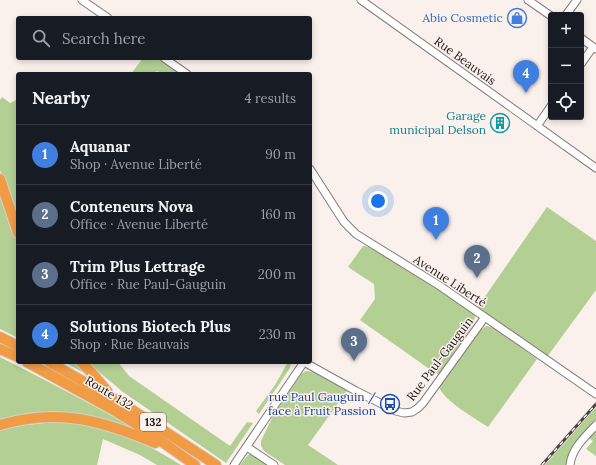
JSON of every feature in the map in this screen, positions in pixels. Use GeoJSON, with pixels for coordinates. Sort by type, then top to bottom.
{"type":"FeatureCollection","features":[{"type":"Feature","properties":{"kind":"highway"},"geometry":{"type":"LineString","coordinates":[[0,179],[16,227]]}},
{"type":"Feature","properties":{"kind":"highway"},"geometry":{"type":"LineString","coordinates":[[0,337],[16,345]]}},
{"type":"Feature","properties":{"kind":"highway"},"geometry":{"type":"LineString","coordinates":[[0,348],[16,356]]}},
{"type":"Feature","properties":{"kind":"highway","name":"Route 132"},"geometry":{"type":"LineString","coordinates":[[31,364],[112,409],[141,427],[195,465]]}},
{"type":"Feature","properties":{"kind":"highway","name":"Route 132"},"geometry":{"type":"LineString","coordinates":[[53,364],[112,397],[216,465]]}},
{"type":"Feature","properties":{"kind":"highway"},"geometry":{"type":"LineString","coordinates":[[83,364],[112,397]]}},
{"type":"Feature","properties":{"kind":"highway"},"geometry":{"type":"LineString","coordinates":[[0,425],[41,418],[82,419],[120,428],[173,450]]}},
{"type":"Feature","properties":{"kind":"street"},"geometry":{"type":"LineString","coordinates":[[82,0],[105,16]]}},
{"type":"Feature","properties":{"kind":"street","name":"Rue Beauvais"},"geometry":{"type":"LineString","coordinates":[[361,0],[596,168]]}},
{"type":"Feature","properties":{"kind":"street"},"geometry":{"type":"LineString","coordinates":[[528,0],[548,14]]}},
{"type":"Feature","properties":{"kind":"street"},"geometry":{"type":"LineString","coordinates":[[568,12],[577,0]]}},
{"type":"Feature","properties":{"kind":"street"},"geometry":{"type":"LineString","coordinates":[[584,40],[595,48],[584,61]]}},
{"type":"Feature","properties":{"kind":"street"},"geometry":{"type":"LineString","coordinates":[[167,60],[184,72]]}},
{"type":"Feature","properties":{"kind":"street"},"geometry":{"type":"LineString","coordinates":[[537,126],[548,110]]}},
{"type":"Feature","properties":{"kind":"street","name":"Avenue Liberté"},"geometry":{"type":"LineString","coordinates":[[312,173],[341,218],[351,230],[434,282],[596,394]]}},
{"type":"Feature","properties":{"kind":"street","name":"Rue Paul-Gauguin"},"geometry":{"type":"LineString","coordinates":[[308,364],[381,404],[400,412],[412,412],[423,403],[485,317]]}},
{"type":"Feature","properties":{"kind":"street"},"geometry":{"type":"LineString","coordinates":[[235,464],[303,364]]}},
{"type":"Feature","properties":{"kind":"street"},"geometry":{"type":"LineString","coordinates":[[570,465],[575,449],[596,425]]}},
{"type":"Feature","properties":{"kind":"street"},"geometry":{"type":"LineString","coordinates":[[246,447],[274,465]]}},
{"type":"Feature","properties":{"kind":"green space"},"geometry":{"type":"Polygon","coordinates":[[[142,60],[160,60],[176,72],[157,71],[132,72],[142,60]]]}},
{"type":"Feature","properties":{"kind":"green space"},"geometry":{"type":"Polygon","coordinates":[[[2,97],[10,103],[16,100],[16,215],[0,170],[0,100],[2,97]]]}},
{"type":"Feature","properties":{"kind":"green space"},"geometry":{"type":"Polygon","coordinates":[[[0,188],[16,239],[16,337],[0,329],[0,188]]]}},
{"type":"Feature","properties":{"kind":"green space"},"geometry":{"type":"Polygon","coordinates":[[[547,207],[596,241],[596,290],[547,357],[477,308],[547,207]]]}},
{"type":"Feature","properties":{"kind":"green space"},"geometry":{"type":"Polygon","coordinates":[[[363,246],[367,246],[379,252],[474,313],[474,323],[439,374],[435,373],[360,320],[375,299],[374,284],[348,267],[363,246]]]}},
{"type":"Feature","properties":{"kind":"green space"},"geometry":{"type":"Polygon","coordinates":[[[487,326],[494,328],[537,359],[488,427],[453,403],[447,398],[439,387],[476,334],[487,326]]]}},
{"type":"Feature","properties":{"kind":"green space"},"geometry":{"type":"Polygon","coordinates":[[[0,357],[133,428],[132,430],[107,421],[0,421],[0,357]]]}},
{"type":"Feature","properties":{"kind":"green space"},"geometry":{"type":"Polygon","coordinates":[[[68,364],[79,364],[87,372],[86,374],[68,364]]]}},
{"type":"Feature","properties":{"kind":"green space"},"geometry":{"type":"Polygon","coordinates":[[[89,364],[120,364],[129,376],[230,446],[247,422],[253,423],[226,463],[123,392],[89,364]]]}},
{"type":"Feature","properties":{"kind":"green space"},"geometry":{"type":"Polygon","coordinates":[[[287,364],[291,364],[290,368],[259,414],[256,411],[275,385],[287,364]]]}},
{"type":"Feature","properties":{"kind":"green space"},"geometry":{"type":"Polygon","coordinates":[[[306,371],[313,372],[347,391],[308,445],[338,465],[285,465],[264,451],[261,446],[261,441],[273,416],[301,374],[306,371]]]}},
{"type":"Feature","properties":{"kind":"green space"},"geometry":{"type":"Polygon","coordinates":[[[596,407],[596,420],[574,446],[568,458],[567,465],[545,465],[596,407]]]}},
{"type":"Feature","properties":{"kind":"green space"},"geometry":{"type":"Polygon","coordinates":[[[54,422],[89,426],[120,434],[136,440],[181,465],[157,465],[140,455],[103,439],[97,465],[0,465],[0,430],[54,422]]]}},
{"type":"Feature","properties":{"kind":"green space"},"geometry":{"type":"Polygon","coordinates":[[[596,431],[596,456],[586,449],[593,441],[589,438],[596,431]]]}},
{"type":"Feature","properties":{"kind":"green space"},"geometry":{"type":"Polygon","coordinates":[[[252,454],[269,465],[240,465],[248,455],[252,454]]]}},
{"type":"Feature","properties":{"kind":"railway"},"geometry":{"type":"LineString","coordinates":[[542,465],[596,404]]}},
{"type":"Feature","properties":{"kind":"place","name":"Abio Cosmetic"},"geometry":{"type":"Point","coordinates":[517,18]}},
{"type":"Feature","properties":{"kind":"place","name":"Solutions Biotech Plus"},"geometry":{"type":"Point","coordinates":[526,93]}},
{"type":"Feature","properties":{"kind":"place","name":"Garage municipal Delson"},"geometry":{"type":"Point","coordinates":[500,123]}},
{"type":"Feature","properties":{"kind":"place","name":"Aquanar"},"geometry":{"type":"Point","coordinates":[436,240]}},
{"type":"Feature","properties":{"kind":"place","name":"Conteneurs Nova"},"geometry":{"type":"Point","coordinates":[477,278]}},
{"type":"Feature","properties":{"kind":"place","name":"Trim Plus Lettrage"},"geometry":{"type":"Point","coordinates":[354,361]}},
{"type":"Feature","properties":{"kind":"place","name":"rue Paul Gauguin / face à Fruit Passion"},"geometry":{"type":"Point","coordinates":[390,404]}}]}
